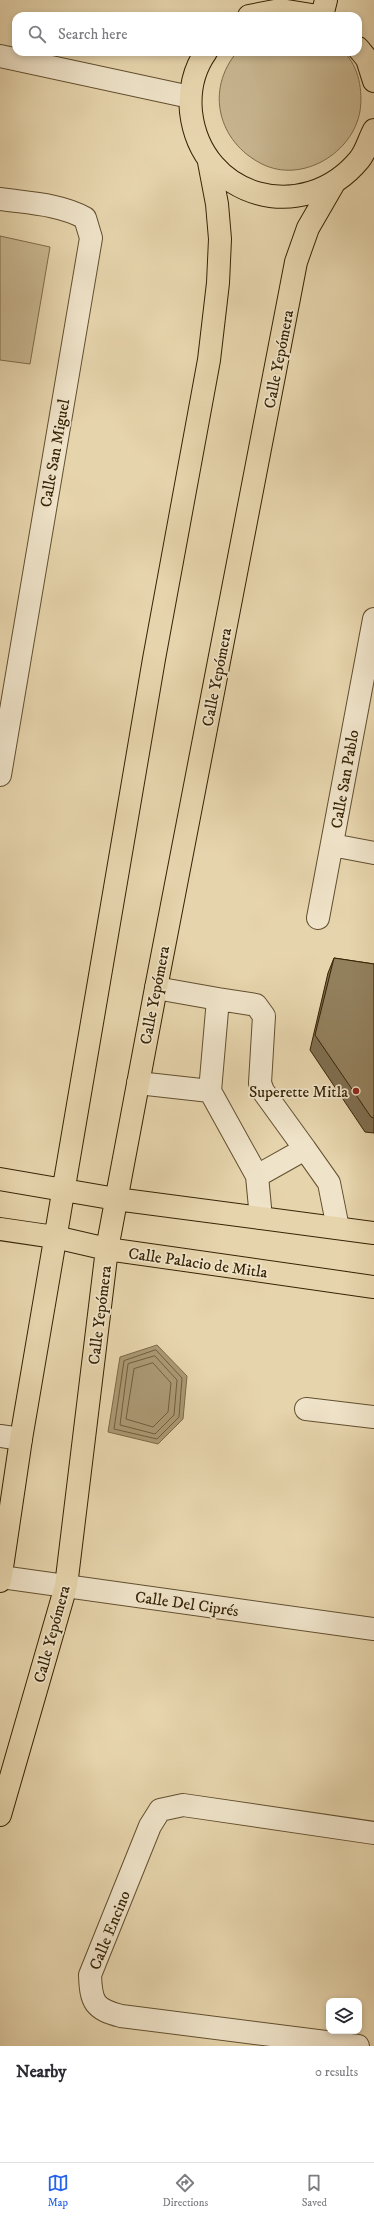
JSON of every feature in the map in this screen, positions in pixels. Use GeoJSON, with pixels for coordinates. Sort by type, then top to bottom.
{"type":"FeatureCollection","features":[{"type":"Feature","properties":{"kind":"main road"},"geometry":{"type":"LineString","coordinates":[[250,12],[253,0]]}},
{"type":"Feature","properties":{"kind":"main road"},"geometry":{"type":"LineString","coordinates":[[323,12],[326,0]]}},
{"type":"Feature","properties":{"kind":"main road"},"geometry":{"type":"LineString","coordinates":[[270,12],[280,10],[293,12]]}},
{"type":"Feature","properties":{"kind":"main road"},"geometry":{"type":"LineString","coordinates":[[362,53],[367,59],[374,81]]}},
{"type":"Feature","properties":{"kind":"main road"},"geometry":{"type":"LineString","coordinates":[[0,1579],[10,1438],[56,1237],[154,659],[209,360],[218,283],[220,239],[218,204],[209,162],[193,131],[190,97],[198,63],[203,56]]}},
{"type":"Feature","properties":{"kind":"main road"},"geometry":{"type":"LineString","coordinates":[[209,162],[236,184],[268,196],[302,196],[334,183],[360,159],[374,130]]}},
{"type":"Feature","properties":{"kind":"main road","name":"Calle Yepómera"},"geometry":{"type":"LineString","coordinates":[[0,1814],[66,1586],[108,1250],[116,1199],[296,262],[308,228],[334,183]]}},
{"type":"Feature","properties":{"kind":"main road"},"geometry":{"type":"LineString","coordinates":[[0,1179],[116,1199],[374,1232]]}},
{"type":"Feature","properties":{"kind":"main road","name":"Calle Palacio de Mitla"},"geometry":{"type":"LineString","coordinates":[[0,1229],[56,1237],[108,1250],[374,1287]]}},
{"type":"Feature","properties":{"kind":"street"},"geometry":{"type":"LineString","coordinates":[[0,56],[190,97]]}},
{"type":"Feature","properties":{"kind":"street","name":"Calle San Miguel"},"geometry":{"type":"LineString","coordinates":[[0,199],[66,210],[77,214],[85,218],[91,238],[0,775]]}},
{"type":"Feature","properties":{"kind":"street","name":"Calle San Pablo"},"geometry":{"type":"LineString","coordinates":[[318,918],[374,619]]}},
{"type":"Feature","properties":{"kind":"street","name":"Calle San Pablo"},"geometry":{"type":"LineString","coordinates":[[332,845],[374,853]]}},
{"type":"Feature","properties":{"kind":"street"},"geometry":{"type":"LineString","coordinates":[[156,988],[256,1005],[261,1010],[264,1016],[260,1083],[263,1091],[329,1183],[338,1228]]}},
{"type":"Feature","properties":{"kind":"street"},"geometry":{"type":"LineString","coordinates":[[218,999],[210,1091],[257,1176],[261,1218]]}},
{"type":"Feature","properties":{"kind":"street"},"geometry":{"type":"LineString","coordinates":[[138,1083],[210,1091]]}},
{"type":"Feature","properties":{"kind":"street"},"geometry":{"type":"LineString","coordinates":[[257,1176],[305,1148]]}},
{"type":"Feature","properties":{"kind":"street"},"geometry":{"type":"LineString","coordinates":[[306,1409],[374,1418]]}},
{"type":"Feature","properties":{"kind":"street","name":"Calle Del Ciprés"},"geometry":{"type":"LineString","coordinates":[[0,1579],[66,1586],[374,1629]]}},
{"type":"Feature","properties":{"kind":"street","name":"Calle Encino"},"geometry":{"type":"LineString","coordinates":[[358,2046],[121,2016],[105,2012],[94,2004],[90,1974],[150,1826],[160,1810],[183,1805],[374,1833]]}},
{"type":"Feature","properties":{"kind":"shaded area"},"geometry":{"type":"Polygon","coordinates":[[[234,56],[347,56],[359,80],[361,95],[360,111],[355,126],[347,140],[336,152],[323,161],[309,167],[293,170],[277,169],[262,164],[247,154],[235,143],[226,129],[221,114],[219,98],[221,82],[227,67],[234,56]]]}},
{"type":"Feature","properties":{"kind":"shaded area"},"geometry":{"type":"Polygon","coordinates":[[[0,236],[50,247],[30,364],[0,360],[0,236]]]}},
{"type":"Feature","properties":{"kind":"water"},"geometry":{"type":"Polygon","coordinates":[[[157,1345],[187,1376],[183,1419],[158,1444],[108,1432],[120,1357],[157,1345]]]}},
{"type":"Feature","properties":{"kind":"building","name":"Superette Mitla"},"geometry":{"type":"Polygon","coordinates":[[[334,958],[374,964],[374,1118],[371,1117],[315,1035],[334,958]]]}},
{"type":"Feature","properties":{"kind":"place","name":"Superette Mitla"},"geometry":{"type":"Point","coordinates":[356,1091]}}]}
